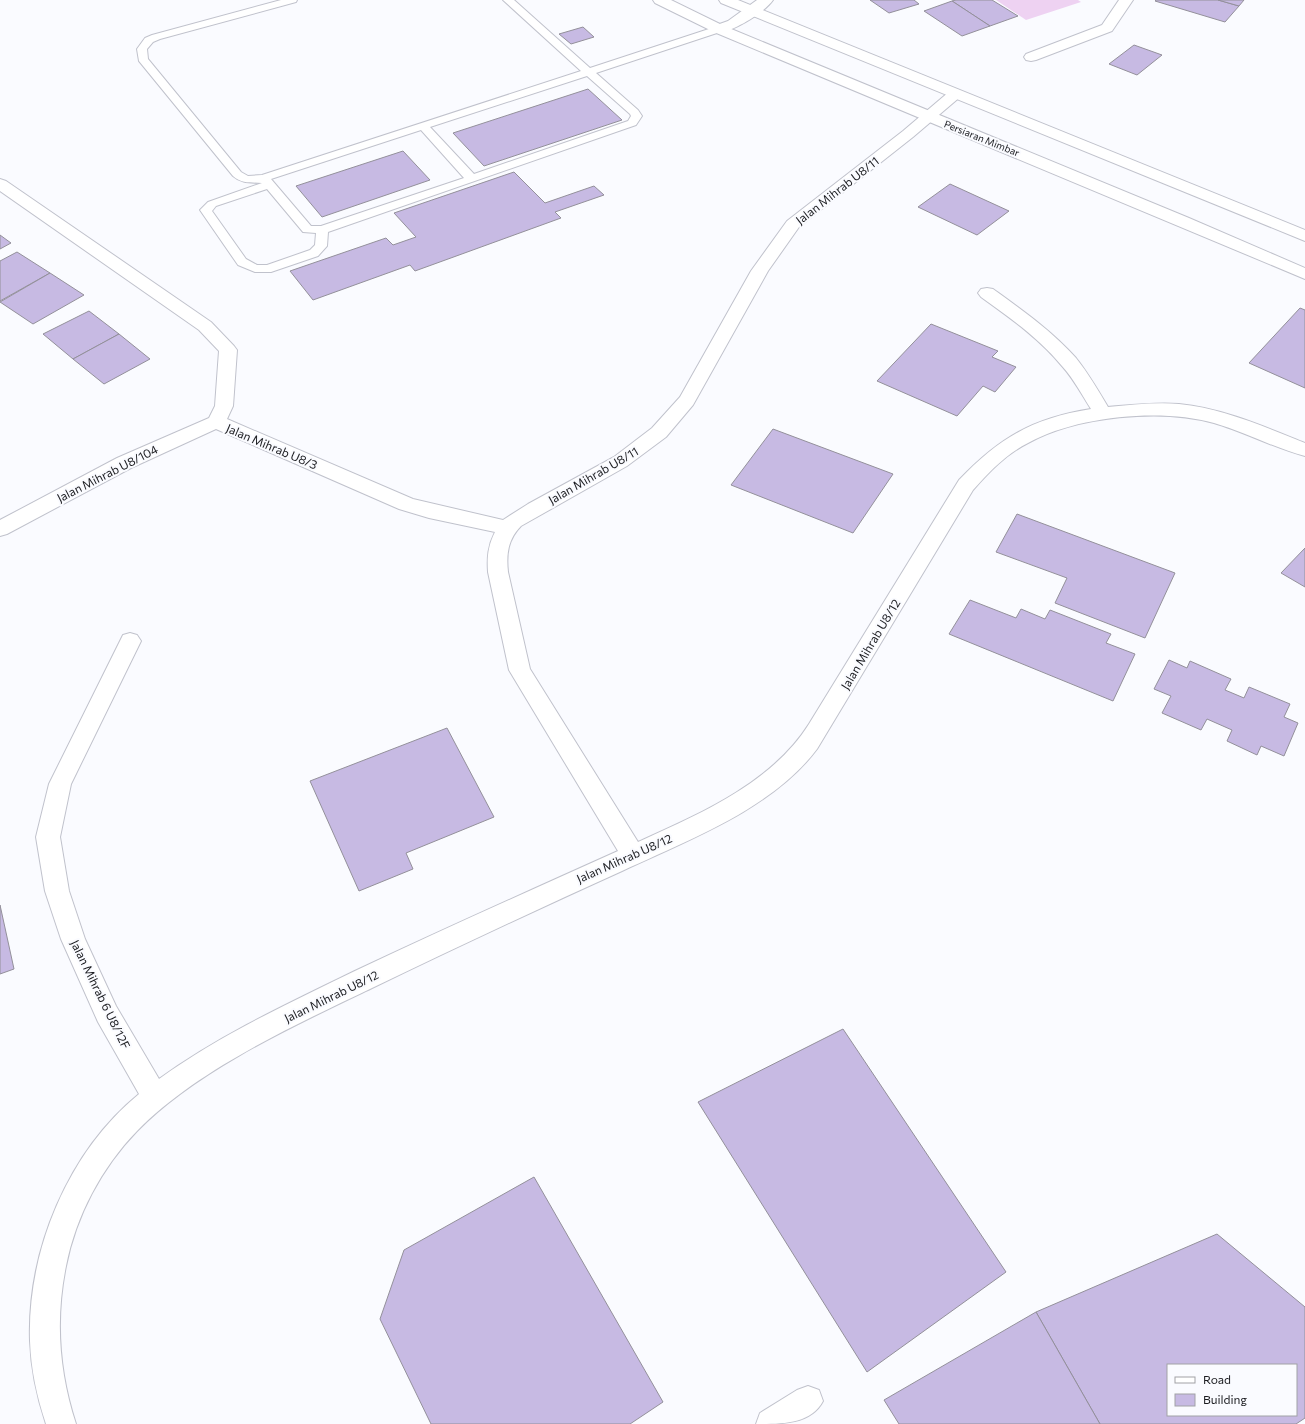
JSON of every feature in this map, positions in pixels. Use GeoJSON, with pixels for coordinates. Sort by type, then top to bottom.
{"type":"FeatureCollection","features":[{"type":"Feature","properties":{"kind":"street","name":"Persiaran Mimbar"},"geometry":{"type":"LineString","coordinates":[[660,0],[719,29],[1183,221],[1305,274]]}},
{"type":"Feature","properties":{"kind":"street"},"geometry":{"type":"LineString","coordinates":[[726,0],[1305,236]]}},
{"type":"Feature","properties":{"kind":"street"},"geometry":{"type":"LineString","coordinates":[[719,29],[733,24],[766,0]]}},
{"type":"Feature","properties":{"kind":"street"},"geometry":{"type":"LineString","coordinates":[[1031,57],[1107,28],[1126,0]]}},
{"type":"Feature","properties":{"kind":"street","name":"Jalan Mihrab U8/11"},"geometry":{"type":"LineString","coordinates":[[633,854],[520,670],[498,572],[499,544],[507,528],[525,514],[598,475],[634,453],[658,434],[676,415],[693,392],[764,262],[793,224],[930,117],[955,94]]}},
{"type":"Feature","properties":{"kind":"street","name":"Jalan Mihrab U8/3"},"geometry":{"type":"LineString","coordinates":[[0,184],[205,326],[228,350],[224,406],[216,422],[406,504],[429,511],[507,528]]}},
{"type":"Feature","properties":{"kind":"street"},"geometry":{"type":"LineString","coordinates":[[987,293],[1032,327],[1068,361],[1082,380],[1102,413]]}},
{"type":"Feature","properties":{"kind":"street","name":"Jalan Mihrab U8/12"},"geometry":{"type":"LineString","coordinates":[[62,1424],[53,1402],[46,1370],[44,1344],[44,1314],[50,1274],[59,1236],[86,1177],[104,1149],[122,1128],[155,1098],[205,1062],[247,1038],[471,928],[678,834],[740,801],[774,777],[803,750],[825,717],[966,485],[982,466],[1010,445],[1037,429],[1058,422],[1102,413],[1144,410],[1186,410],[1256,430],[1305,450]]}},
{"type":"Feature","properties":{"kind":"street","name":"Jalan Mihrab U8/104"},"geometry":{"type":"LineString","coordinates":[[0,529],[124,463],[216,422]]}},
{"type":"Feature","properties":{"kind":"street","name":"Jalan Mihrab 6 U8/12F"},"geometry":{"type":"LineString","coordinates":[[130,641],[60,784],[48,837],[57,891],[73,939],[107,1014],[155,1098]]}},
{"type":"Feature","properties":{"kind":"street"},"geometry":{"type":"LineString","coordinates":[[771,1424],[808,1401]]}},
{"type":"Feature","properties":{"kind":"lane"},"geometry":{"type":"LineString","coordinates":[[292,0],[156,37],[149,40],[142,49],[143,59],[240,178],[266,181],[307,229],[322,230],[632,123],[637,116],[634,112],[508,0]]}},
{"type":"Feature","properties":{"kind":"lane"},"geometry":{"type":"LineString","coordinates":[[322,230],[321,246],[314,253],[267,269],[255,268],[242,262],[206,213],[206,210],[212,204],[266,181],[423,126],[719,29]]}},
{"type":"Feature","properties":{"kind":"lane"},"geometry":{"type":"LineString","coordinates":[[423,126],[472,179]]}},
{"type":"Feature","properties":{"kind":"shaded area"},"geometry":{"type":"Polygon","coordinates":[[[996,0],[1078,0],[1081,2],[1026,20],[996,0]]]}},
{"type":"Feature","properties":{"kind":"building"},"geometry":{"type":"Polygon","coordinates":[[[870,0],[914,0],[919,4],[889,13],[870,0]]]}},
{"type":"Feature","properties":{"kind":"building"},"geometry":{"type":"Polygon","coordinates":[[[992,0],[1018,16],[990,26],[952,1],[992,0]]]}},
{"type":"Feature","properties":{"kind":"building"},"geometry":{"type":"Polygon","coordinates":[[[1218,0],[1239,6],[1225,22],[1155,1],[1218,0]]]}},
{"type":"Feature","properties":{"kind":"building"},"geometry":{"type":"Polygon","coordinates":[[[1218,0],[1244,0],[1239,6],[1218,0]]]}},
{"type":"Feature","properties":{"kind":"building"},"geometry":{"type":"Polygon","coordinates":[[[952,1],[990,26],[962,36],[924,11],[952,1]]]}},
{"type":"Feature","properties":{"kind":"building"},"geometry":{"type":"Polygon","coordinates":[[[583,27],[594,37],[571,44],[559,34],[583,27]]]}},
{"type":"Feature","properties":{"kind":"building"},"geometry":{"type":"Polygon","coordinates":[[[1134,45],[1162,55],[1137,75],[1109,64],[1134,45]]]}},
{"type":"Feature","properties":{"kind":"building"},"geometry":{"type":"Polygon","coordinates":[[[588,89],[622,120],[484,166],[453,133],[588,89]]]}},
{"type":"Feature","properties":{"kind":"building"},"geometry":{"type":"Polygon","coordinates":[[[403,151],[430,180],[322,217],[296,186],[403,151]]]}},
{"type":"Feature","properties":{"kind":"building"},"geometry":{"type":"Polygon","coordinates":[[[514,172],[545,203],[594,186],[604,195],[555,212],[561,218],[415,271],[410,265],[313,300],[290,271],[386,238],[393,245],[416,237],[394,213],[514,172]]]}},
{"type":"Feature","properties":{"kind":"building"},"geometry":{"type":"Polygon","coordinates":[[[950,184],[1009,211],[977,235],[918,207],[950,184]]]}},
{"type":"Feature","properties":{"kind":"building"},"geometry":{"type":"Polygon","coordinates":[[[0,235],[11,243],[0,249],[0,235]]]}},
{"type":"Feature","properties":{"kind":"building"},"geometry":{"type":"Polygon","coordinates":[[[17,252],[50,273],[0,301],[0,261],[17,252]]]}},
{"type":"Feature","properties":{"kind":"building"},"geometry":{"type":"Polygon","coordinates":[[[50,273],[84,295],[33,324],[0,302],[50,273]]]}},
{"type":"Feature","properties":{"kind":"building"},"geometry":{"type":"Polygon","coordinates":[[[1300,308],[1305,310],[1305,388],[1249,363],[1300,308]]]}},
{"type":"Feature","properties":{"kind":"building"},"geometry":{"type":"Polygon","coordinates":[[[89,311],[119,334],[73,359],[43,334],[89,311]]]}},
{"type":"Feature","properties":{"kind":"building"},"geometry":{"type":"Polygon","coordinates":[[[931,324],[998,351],[992,357],[1016,367],[995,392],[983,386],[957,416],[877,381],[931,324]]]}},
{"type":"Feature","properties":{"kind":"building"},"geometry":{"type":"Polygon","coordinates":[[[119,334],[150,359],[104,384],[73,359],[119,334]]]}},
{"type":"Feature","properties":{"kind":"building"},"geometry":{"type":"Polygon","coordinates":[[[773,429],[893,474],[853,533],[731,485],[773,429]]]}},
{"type":"Feature","properties":{"kind":"building"},"geometry":{"type":"Polygon","coordinates":[[[1017,514],[1175,573],[1145,638],[1055,603],[1067,578],[996,552],[1017,514]]]}},
{"type":"Feature","properties":{"kind":"building"},"geometry":{"type":"Polygon","coordinates":[[[1305,548],[1305,587],[1281,573],[1305,548]]]}},
{"type":"Feature","properties":{"kind":"building"},"geometry":{"type":"Polygon","coordinates":[[[970,600],[1016,618],[1021,609],[1045,619],[1050,610],[1111,634],[1106,643],[1135,654],[1113,701],[949,634],[970,600]]]}},
{"type":"Feature","properties":{"kind":"building"},"geometry":{"type":"Polygon","coordinates":[[[1169,660],[1187,668],[1190,661],[1231,679],[1225,690],[1244,698],[1249,687],[1290,704],[1284,717],[1298,723],[1284,756],[1261,746],[1257,755],[1227,741],[1232,730],[1207,719],[1201,730],[1162,713],[1171,696],[1154,689],[1169,660]]]}},
{"type":"Feature","properties":{"kind":"building"},"geometry":{"type":"Polygon","coordinates":[[[447,728],[494,817],[406,853],[413,869],[359,891],[310,781],[447,728]]]}},
{"type":"Feature","properties":{"kind":"building"},"geometry":{"type":"Polygon","coordinates":[[[0,905],[14,969],[0,974],[0,905]]]}},
{"type":"Feature","properties":{"kind":"building"},"geometry":{"type":"Polygon","coordinates":[[[843,1029],[1006,1272],[867,1372],[698,1102],[843,1029]]]}},
{"type":"Feature","properties":{"kind":"building"},"geometry":{"type":"Polygon","coordinates":[[[534,1177],[663,1402],[630,1424],[431,1424],[380,1319],[404,1250],[534,1177]]]}},
{"type":"Feature","properties":{"kind":"building"},"geometry":{"type":"Polygon","coordinates":[[[1217,1234],[1305,1307],[1305,1418],[1296,1424],[1100,1424],[1036,1312],[1217,1234]]]}},
{"type":"Feature","properties":{"kind":"building"},"geometry":{"type":"Polygon","coordinates":[[[1036,1312],[1100,1424],[899,1424],[884,1400],[1036,1312]]]}}]}
